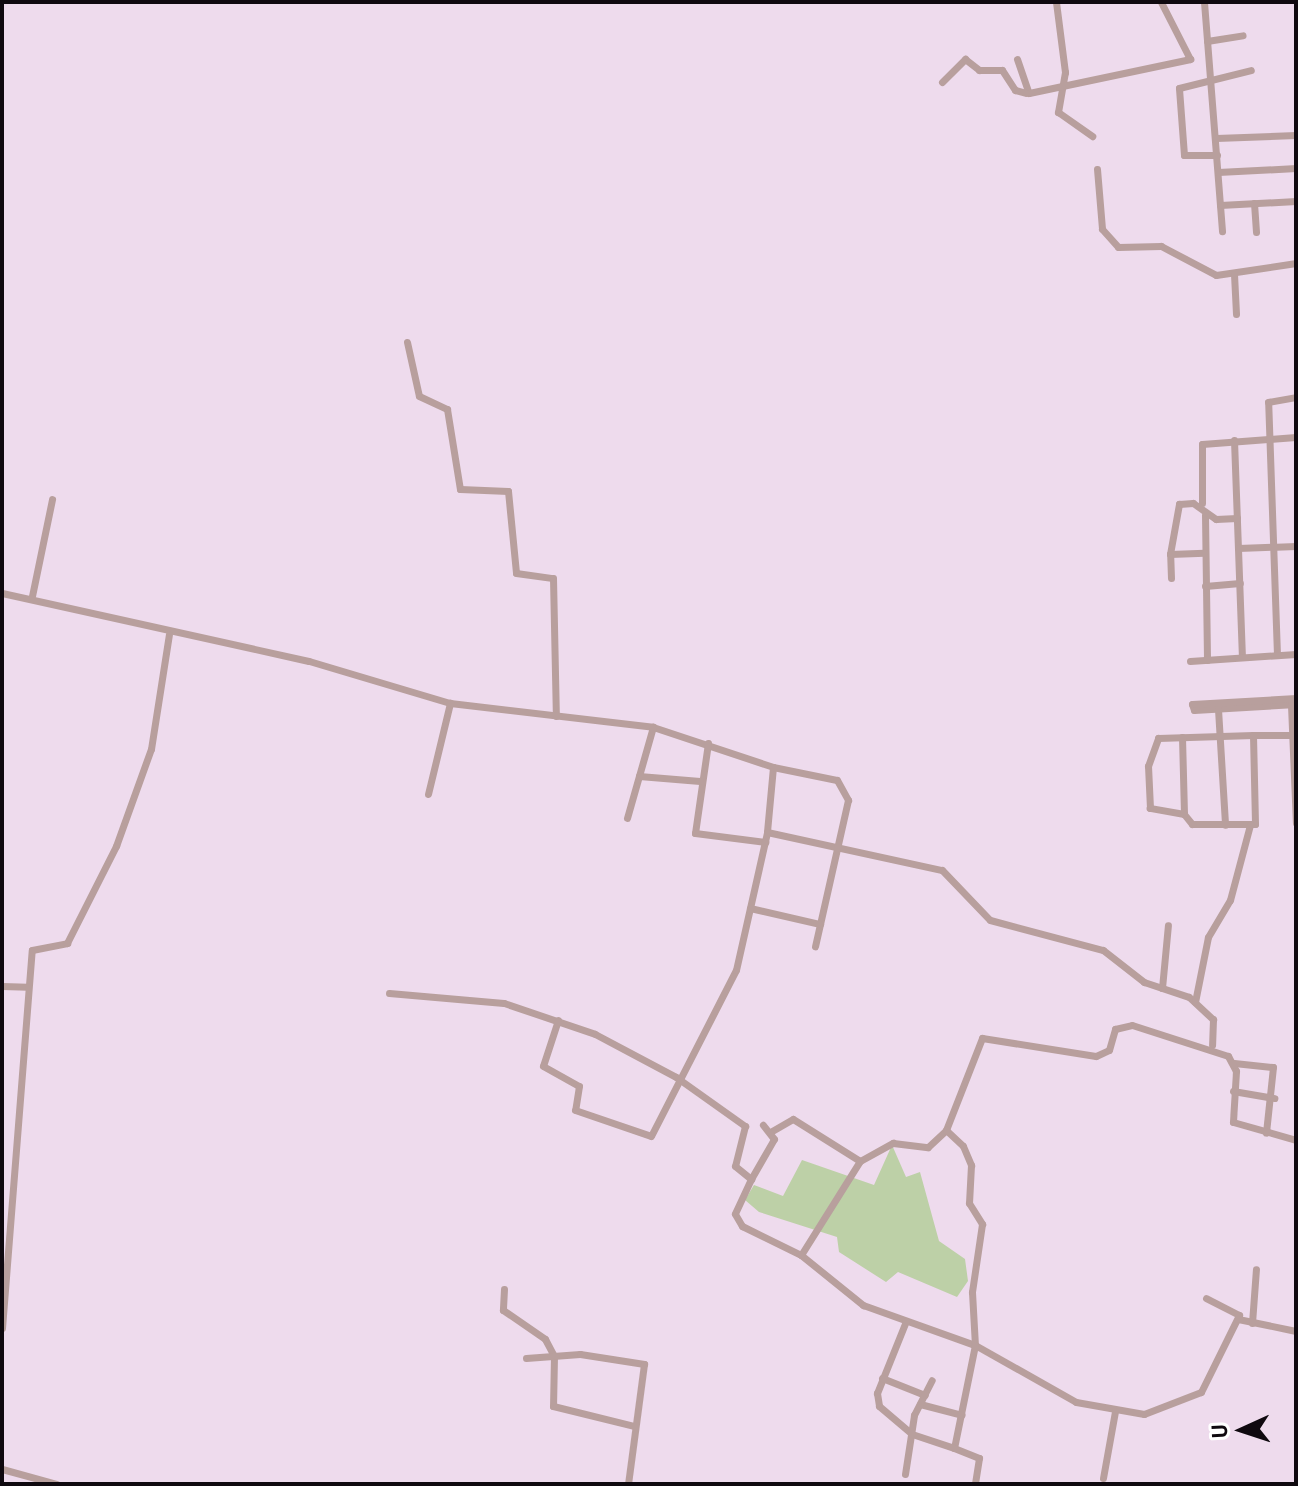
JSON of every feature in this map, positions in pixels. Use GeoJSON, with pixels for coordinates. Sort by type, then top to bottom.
{"type":"FeatureCollection","features":[{"type":"Feature","properties":{"kind":"street"},"geometry":{"type":"LineString","coordinates":[[1056,2],[1065,85],[1059,115],[1092,136]]}},
{"type":"Feature","properties":{"kind":"street"},"geometry":{"type":"LineString","coordinates":[[942,82],[965,59],[979,70],[1005,71],[1012,87],[1026,93],[1190,59],[1161,2]]}},
{"type":"Feature","properties":{"kind":"street"},"geometry":{"type":"LineString","coordinates":[[1204,2],[1222,231]]}},
{"type":"Feature","properties":{"kind":"street"},"geometry":{"type":"LineString","coordinates":[[1207,41],[1243,35]]}},
{"type":"Feature","properties":{"kind":"street"},"geometry":{"type":"LineString","coordinates":[[1017,59],[1026,93]]}},
{"type":"Feature","properties":{"kind":"street"},"geometry":{"type":"LineString","coordinates":[[1217,155],[1183,153],[1179,88],[1210,76],[1251,70]]}},
{"type":"Feature","properties":{"kind":"street"},"geometry":{"type":"LineString","coordinates":[[1216,138],[1296,135]]}},
{"type":"Feature","properties":{"kind":"street"},"geometry":{"type":"LineString","coordinates":[[1218,172],[1296,168]]}},
{"type":"Feature","properties":{"kind":"street"},"geometry":{"type":"LineString","coordinates":[[1097,169],[1106,240],[1118,247],[1161,246],[1189,268],[1234,274],[1296,263]]}},
{"type":"Feature","properties":{"kind":"street"},"geometry":{"type":"LineString","coordinates":[[1220,205],[1296,201]]}},
{"type":"Feature","properties":{"kind":"street"},"geometry":{"type":"LineString","coordinates":[[1254,203],[1256,232]]}},
{"type":"Feature","properties":{"kind":"street"},"geometry":{"type":"LineString","coordinates":[[1234,274],[1236,314]]}},
{"type":"Feature","properties":{"kind":"street"},"geometry":{"type":"LineString","coordinates":[[407,342],[419,396],[447,409],[460,489],[508,491],[516,573],[553,578],[556,716]]}},
{"type":"Feature","properties":{"kind":"street"},"geometry":{"type":"LineString","coordinates":[[1277,655],[1270,399],[1296,397]]}},
{"type":"Feature","properties":{"kind":"street"},"geometry":{"type":"LineString","coordinates":[[1202,503],[1202,444],[1296,437]]}},
{"type":"Feature","properties":{"kind":"street"},"geometry":{"type":"LineString","coordinates":[[1234,440],[1242,657]]}},
{"type":"Feature","properties":{"kind":"street"},"geometry":{"type":"LineString","coordinates":[[32,596],[52,499]]}},
{"type":"Feature","properties":{"kind":"street"},"geometry":{"type":"LineString","coordinates":[[1171,578],[1170,554],[1176,506],[1193,503],[1205,515],[1237,518]]}},
{"type":"Feature","properties":{"kind":"street"},"geometry":{"type":"LineString","coordinates":[[1205,515],[1207,660]]}},
{"type":"Feature","properties":{"kind":"street"},"geometry":{"type":"LineString","coordinates":[[1238,548],[1296,546]]}},
{"type":"Feature","properties":{"kind":"street"},"geometry":{"type":"LineString","coordinates":[[1170,554],[1204,553]]}},
{"type":"Feature","properties":{"kind":"street"},"geometry":{"type":"LineString","coordinates":[[1205,586],[1240,583]]}},
{"type":"Feature","properties":{"kind":"street"},"geometry":{"type":"LineString","coordinates":[[2,593],[32,596],[169,634],[309,661],[450,703],[653,727],[773,767],[842,784],[848,806],[841,849],[815,946]]}},
{"type":"Feature","properties":{"kind":"street"},"geometry":{"type":"LineString","coordinates":[[2,1328],[32,950],[67,943],[130,813],[151,749],[169,634]]}},
{"type":"Feature","properties":{"kind":"street"},"geometry":{"type":"LineString","coordinates":[[1190,661],[1296,654]]}},
{"type":"Feature","properties":{"kind":"street"},"geometry":{"type":"LineString","coordinates":[[1294,702],[1218,709],[1191,708],[1294,702]]}},
{"type":"Feature","properties":{"kind":"street"},"geometry":{"type":"LineString","coordinates":[[1294,702],[1290,735],[1296,823]]}},
{"type":"Feature","properties":{"kind":"street"},"geometry":{"type":"LineString","coordinates":[[428,794],[450,703]]}},
{"type":"Feature","properties":{"kind":"street"},"geometry":{"type":"LineString","coordinates":[[1218,709],[1225,825]]}},
{"type":"Feature","properties":{"kind":"street"},"geometry":{"type":"LineString","coordinates":[[627,818],[653,727]]}},
{"type":"Feature","properties":{"kind":"street"},"geometry":{"type":"LineString","coordinates":[[1182,737],[1184,814],[1192,824],[1250,825],[1256,823],[1253,735]]}},
{"type":"Feature","properties":{"kind":"street"},"geometry":{"type":"LineString","coordinates":[[1184,814],[1150,808],[1148,777],[1155,742],[1182,737],[1290,735]]}},
{"type":"Feature","properties":{"kind":"street"},"geometry":{"type":"LineString","coordinates":[[708,743],[700,781],[695,833],[765,842]]}},
{"type":"Feature","properties":{"kind":"street"},"geometry":{"type":"LineString","coordinates":[[558,1020],[543,1066],[579,1086],[575,1110],[651,1136],[676,1077],[707,1033],[736,970],[767,832],[773,767]]}},
{"type":"Feature","properties":{"kind":"street"},"geometry":{"type":"LineString","coordinates":[[639,776],[700,781]]}},
{"type":"Feature","properties":{"kind":"street"},"geometry":{"type":"LineString","coordinates":[[1195,1002],[1208,937],[1230,900],[1250,825]]}},
{"type":"Feature","properties":{"kind":"street"},"geometry":{"type":"LineString","coordinates":[[767,832],[942,870],[990,920],[1103,950],[1162,988],[1195,1002],[1213,1019],[1212,1045]]}},
{"type":"Feature","properties":{"kind":"street"},"geometry":{"type":"LineString","coordinates":[[750,908],[820,924]]}},
{"type":"Feature","properties":{"kind":"street"},"geometry":{"type":"LineString","coordinates":[[1162,988],[1168,925]]}},
{"type":"Feature","properties":{"kind":"street"},"geometry":{"type":"LineString","coordinates":[[2,986],[27,987]]}},
{"type":"Feature","properties":{"kind":"street"},"geometry":{"type":"LineString","coordinates":[[389,993],[430,991],[558,1020],[676,1077],[745,1126],[735,1166],[751,1179]]}},
{"type":"Feature","properties":{"kind":"street"},"geometry":{"type":"LineString","coordinates":[[801,1255],[860,1161],[893,1143],[928,1147],[946,1130],[982,1038],[1096,1056],[1109,1050],[1115,1029],[1132,1025],[1212,1045],[1234,1063],[1268,1063],[1274,1098],[1266,1133]]}},
{"type":"Feature","properties":{"kind":"street"},"geometry":{"type":"LineString","coordinates":[[1234,1063],[1233,1122],[1296,1140]]}},
{"type":"Feature","properties":{"kind":"street"},"geometry":{"type":"LineString","coordinates":[[1233,1091],[1274,1098]]}},
{"type":"Feature","properties":{"kind":"street"},"geometry":{"type":"LineString","coordinates":[[860,1161],[793,1119],[772,1131],[764,1164],[751,1179],[736,1220],[801,1255],[863,1305],[975,1345],[1076,1402],[1115,1411],[1160,1412],[1201,1392],[1238,1319],[1237,1311],[1206,1298]]}},
{"type":"Feature","properties":{"kind":"street"},"geometry":{"type":"LineString","coordinates":[[763,1125],[772,1131]]}},
{"type":"Feature","properties":{"kind":"street"},"geometry":{"type":"LineString","coordinates":[[946,1130],[968,1153],[969,1203],[982,1224],[972,1292],[975,1345],[954,1448]]}},
{"type":"Feature","properties":{"kind":"street"},"geometry":{"type":"LineString","coordinates":[[1252,1323],[1256,1269]]}},
{"type":"Feature","properties":{"kind":"street"},"geometry":{"type":"LineString","coordinates":[[504,1289],[507,1315],[545,1339],[554,1356],[553,1406],[634,1426]]}},
{"type":"Feature","properties":{"kind":"street"},"geometry":{"type":"LineString","coordinates":[[1238,1319],[1294,1330],[1296,1320]]}},
{"type":"Feature","properties":{"kind":"street"},"geometry":{"type":"LineString","coordinates":[[906,1321],[882,1378],[879,1406],[912,1434],[978,1455],[975,1484]]}},
{"type":"Feature","properties":{"kind":"street"},"geometry":{"type":"LineString","coordinates":[[526,1358],[554,1356],[642,1362],[628,1484]]}},
{"type":"Feature","properties":{"kind":"street"},"geometry":{"type":"LineString","coordinates":[[882,1378],[925,1395]]}},
{"type":"Feature","properties":{"kind":"street"},"geometry":{"type":"LineString","coordinates":[[905,1474],[920,1404],[932,1380]]}},
{"type":"Feature","properties":{"kind":"street"},"geometry":{"type":"LineString","coordinates":[[920,1404],[962,1415]]}},
{"type":"Feature","properties":{"kind":"street"},"geometry":{"type":"LineString","coordinates":[[1103,1478],[1115,1411]]}},
{"type":"Feature","properties":{"kind":"street"},"geometry":{"type":"LineString","coordinates":[[2,1469],[57,1484]]}},
{"type":"Feature","properties":{"kind":"street"},"geometry":{"type":"LineString","coordinates":[[16,1484],[18,1473]]}},
{"type":"Feature","properties":{"kind":"green space"},"geometry":{"type":"Polygon","coordinates":[[[892,1145],[906,1177],[920,1172],[939,1241],[965,1259],[968,1281],[957,1297],[898,1272],[886,1282],[839,1252],[837,1237],[759,1212],[745,1200],[754,1185],[783,1196],[802,1160],[874,1185],[892,1145]]]}}]}
